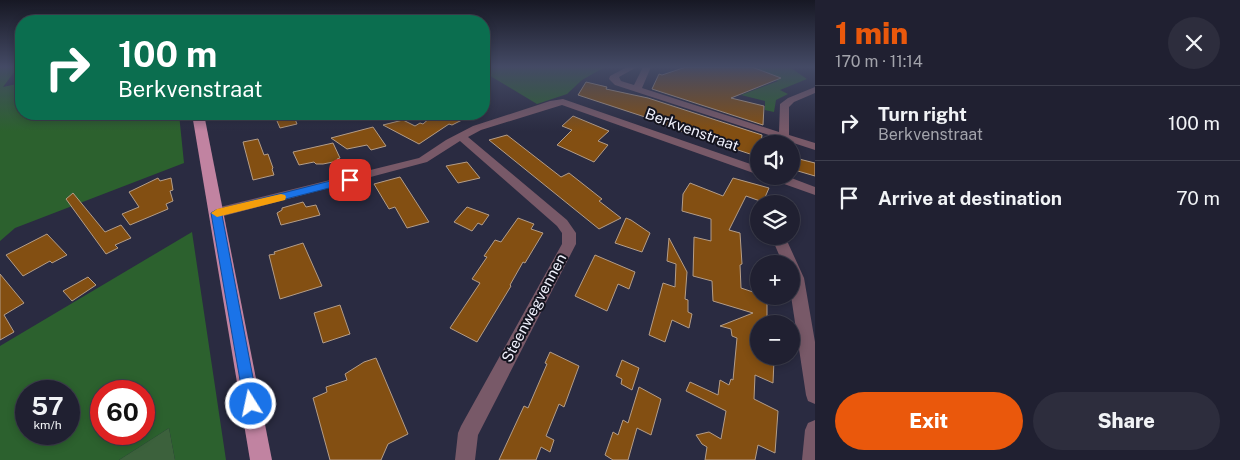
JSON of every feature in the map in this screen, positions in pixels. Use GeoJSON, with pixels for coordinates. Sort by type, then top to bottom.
{"type":"FeatureCollection","features":[{"type":"Feature","properties":{"kind":"main road"},"geometry":{"type":"LineString","coordinates":[[199,120],[261,460]]}},
{"type":"Feature","properties":{"kind":"street"},"geometry":{"type":"LineString","coordinates":[[637,88],[781,135]]}},
{"type":"Feature","properties":{"kind":"street"},"geometry":{"type":"LineString","coordinates":[[784,135],[784,106],[791,100],[815,90]]}},
{"type":"Feature","properties":{"kind":"street","name":"Berkvenstraat"},"geometry":{"type":"LineString","coordinates":[[216,213],[423,160],[461,136],[503,119],[563,102],[750,168]]}},
{"type":"Feature","properties":{"kind":"street","name":"Steenwegvennen"},"geometry":{"type":"LineString","coordinates":[[461,136],[562,223],[569,233],[568,244],[468,433],[465,460]]}},
{"type":"Feature","properties":{"kind":"street"},"geometry":{"type":"LineString","coordinates":[[800,142],[815,147]]}},
{"type":"Feature","properties":{"kind":"street"},"geometry":{"type":"LineString","coordinates":[[799,185],[815,191]]}},
{"type":"Feature","properties":{"kind":"street"},"geometry":{"type":"LineString","coordinates":[[800,303],[815,395]]}},
{"type":"Feature","properties":{"kind":"street"},"geometry":{"type":"LineString","coordinates":[[812,460],[815,430]]}},
{"type":"Feature","properties":{"kind":"green space"},"geometry":{"type":"Polygon","coordinates":[[[0,88],[15,88],[15,120],[180,120],[184,163],[15,228],[0,241],[0,88]]]}},
{"type":"Feature","properties":{"kind":"green space"},"geometry":{"type":"Polygon","coordinates":[[[511,88],[573,88],[567,94],[537,104],[511,88]]]}},
{"type":"Feature","properties":{"kind":"green space"},"geometry":{"type":"Polygon","coordinates":[[[758,88],[784,88],[780,90],[788,94],[776,100],[774,112],[765,110],[765,101],[741,95],[758,88]]]}},
{"type":"Feature","properties":{"kind":"green space"},"geometry":{"type":"Polygon","coordinates":[[[192,232],[226,460],[175,460],[169,428],[155,437],[155,380],[90,380],[90,445],[142,445],[119,460],[0,460],[0,346],[192,232]]]}},
{"type":"Feature","properties":{"kind":"green space"},"geometry":{"type":"Polygon","coordinates":[[[169,428],[175,460],[119,460],[142,445],[155,445],[155,437],[169,428]]]}},
{"type":"Feature","properties":{"kind":"building"},"geometry":{"type":"Polygon","coordinates":[[[582,88],[606,88],[648,98],[762,135],[750,135],[750,154],[681,131],[681,129],[658,123],[661,120],[655,113],[648,118],[578,95],[582,88]]]}},
{"type":"Feature","properties":{"kind":"building"},"geometry":{"type":"Polygon","coordinates":[[[755,88],[731,98],[764,106],[763,125],[652,89],[755,88]]]}},
{"type":"Feature","properties":{"kind":"building"},"geometry":{"type":"Polygon","coordinates":[[[573,116],[609,131],[598,141],[608,145],[594,162],[557,145],[572,130],[562,126],[573,116]]]}},
{"type":"Feature","properties":{"kind":"building"},"geometry":{"type":"Polygon","coordinates":[[[277,120],[295,120],[297,124],[280,128],[277,120]]]}},
{"type":"Feature","properties":{"kind":"building"},"geometry":{"type":"Polygon","coordinates":[[[403,120],[415,126],[420,123],[423,124],[428,120],[462,120],[452,125],[449,124],[419,144],[383,125],[403,120]]]}},
{"type":"Feature","properties":{"kind":"building"},"geometry":{"type":"Polygon","coordinates":[[[373,127],[386,146],[371,150],[367,145],[347,149],[331,138],[373,127]]]}},
{"type":"Feature","properties":{"kind":"building"},"geometry":{"type":"Polygon","coordinates":[[[507,135],[561,177],[569,173],[602,199],[599,201],[621,218],[599,229],[489,140],[507,135]]]}},
{"type":"Feature","properties":{"kind":"building"},"geometry":{"type":"Polygon","coordinates":[[[258,139],[264,155],[268,154],[274,175],[253,180],[243,142],[258,139]]]}},
{"type":"Feature","properties":{"kind":"building"},"geometry":{"type":"Polygon","coordinates":[[[333,143],[340,158],[337,159],[338,161],[299,165],[293,152],[333,143]]]}},
{"type":"Feature","properties":{"kind":"building"},"geometry":{"type":"Polygon","coordinates":[[[800,159],[815,163],[815,176],[800,172],[800,159]]]}},
{"type":"Feature","properties":{"kind":"building"},"geometry":{"type":"Polygon","coordinates":[[[467,162],[480,178],[458,183],[446,166],[467,162]]]}},
{"type":"Feature","properties":{"kind":"building"},"geometry":{"type":"Polygon","coordinates":[[[400,177],[429,222],[407,228],[395,207],[389,209],[374,184],[400,177]]]}},
{"type":"Feature","properties":{"kind":"building"},"geometry":{"type":"Polygon","coordinates":[[[158,178],[160,181],[171,178],[173,190],[170,191],[173,201],[166,204],[168,209],[130,225],[122,214],[139,207],[129,192],[158,178]]]}},
{"type":"Feature","properties":{"kind":"building"},"geometry":{"type":"Polygon","coordinates":[[[733,178],[750,183],[750,185],[769,188],[766,195],[750,195],[750,197],[746,196],[729,230],[740,233],[741,288],[750,291],[750,305],[767,305],[767,315],[750,315],[750,365],[774,365],[773,383],[755,375],[754,399],[778,411],[775,453],[758,445],[755,460],[705,460],[707,447],[702,444],[696,435],[709,432],[721,439],[726,411],[686,391],[690,382],[718,395],[720,380],[729,385],[731,379],[733,380],[737,338],[732,336],[731,329],[720,326],[753,313],[713,301],[712,281],[693,276],[694,237],[711,241],[711,219],[682,211],[683,194],[690,183],[723,196],[733,178]]]}},
{"type":"Feature","properties":{"kind":"building"},"geometry":{"type":"Polygon","coordinates":[[[73,193],[105,232],[121,225],[131,238],[115,245],[118,248],[106,254],[66,199],[73,193]]]}},
{"type":"Feature","properties":{"kind":"building"},"geometry":{"type":"Polygon","coordinates":[[[303,202],[306,207],[316,205],[320,215],[281,225],[277,213],[282,208],[303,202]]]}},
{"type":"Feature","properties":{"kind":"building"},"geometry":{"type":"Polygon","coordinates":[[[467,207],[489,215],[482,225],[478,223],[472,231],[454,222],[467,207]]]}},
{"type":"Feature","properties":{"kind":"building"},"geometry":{"type":"Polygon","coordinates":[[[518,218],[534,224],[531,229],[543,233],[525,263],[523,262],[511,286],[477,342],[450,328],[480,283],[472,279],[487,257],[484,256],[495,240],[501,242],[518,218]]]}},
{"type":"Feature","properties":{"kind":"building"},"geometry":{"type":"Polygon","coordinates":[[[626,218],[650,233],[642,252],[615,243],[626,218]]]}},
{"type":"Feature","properties":{"kind":"building"},"geometry":{"type":"Polygon","coordinates":[[[47,234],[67,255],[52,263],[50,261],[23,276],[6,255],[47,234]]]}},
{"type":"Feature","properties":{"kind":"building"},"geometry":{"type":"Polygon","coordinates":[[[669,238],[687,272],[685,299],[688,300],[688,312],[692,314],[689,328],[672,320],[665,342],[649,335],[663,283],[675,287],[676,264],[667,261],[669,238]]]}},
{"type":"Feature","properties":{"kind":"building"},"geometry":{"type":"Polygon","coordinates":[[[303,243],[322,286],[280,299],[269,255],[303,243]]]}},
{"type":"Feature","properties":{"kind":"building"},"geometry":{"type":"Polygon","coordinates":[[[595,255],[635,272],[629,289],[618,284],[607,311],[575,296],[595,255]]]}},
{"type":"Feature","properties":{"kind":"building"},"geometry":{"type":"Polygon","coordinates":[[[0,274],[24,303],[4,315],[14,332],[0,340],[0,274]]]}},
{"type":"Feature","properties":{"kind":"building"},"geometry":{"type":"Polygon","coordinates":[[[88,277],[96,285],[72,301],[63,291],[88,277]]]}},
{"type":"Feature","properties":{"kind":"building"},"geometry":{"type":"Polygon","coordinates":[[[340,305],[350,334],[323,343],[314,313],[340,305]]]}},
{"type":"Feature","properties":{"kind":"building"},"geometry":{"type":"Polygon","coordinates":[[[550,352],[579,366],[564,407],[559,404],[546,436],[554,440],[550,452],[541,447],[536,460],[499,460],[524,406],[528,408],[547,364],[545,363],[550,352]]]}},
{"type":"Feature","properties":{"kind":"building"},"geometry":{"type":"Polygon","coordinates":[[[376,358],[408,434],[388,444],[381,460],[330,460],[313,398],[327,392],[326,387],[347,380],[345,374],[364,362],[376,358]]]}},
{"type":"Feature","properties":{"kind":"building"},"geometry":{"type":"Polygon","coordinates":[[[622,360],[639,368],[632,390],[621,384],[622,379],[616,376],[622,360]]]}},
{"type":"Feature","properties":{"kind":"building"},"geometry":{"type":"Polygon","coordinates":[[[639,387],[661,399],[651,435],[637,428],[628,460],[613,460],[605,455],[613,432],[618,435],[623,420],[628,423],[639,387]]]}},
{"type":"Feature","properties":{"kind":"slow traffic"},"geometry":{"type":"LineString","coordinates":[[217,213],[281,197]]}},
{"type":"Feature","properties":{"kind":"route"},"geometry":{"type":"LineString","coordinates":[[251,404],[216,213],[350,180]]}}]}
